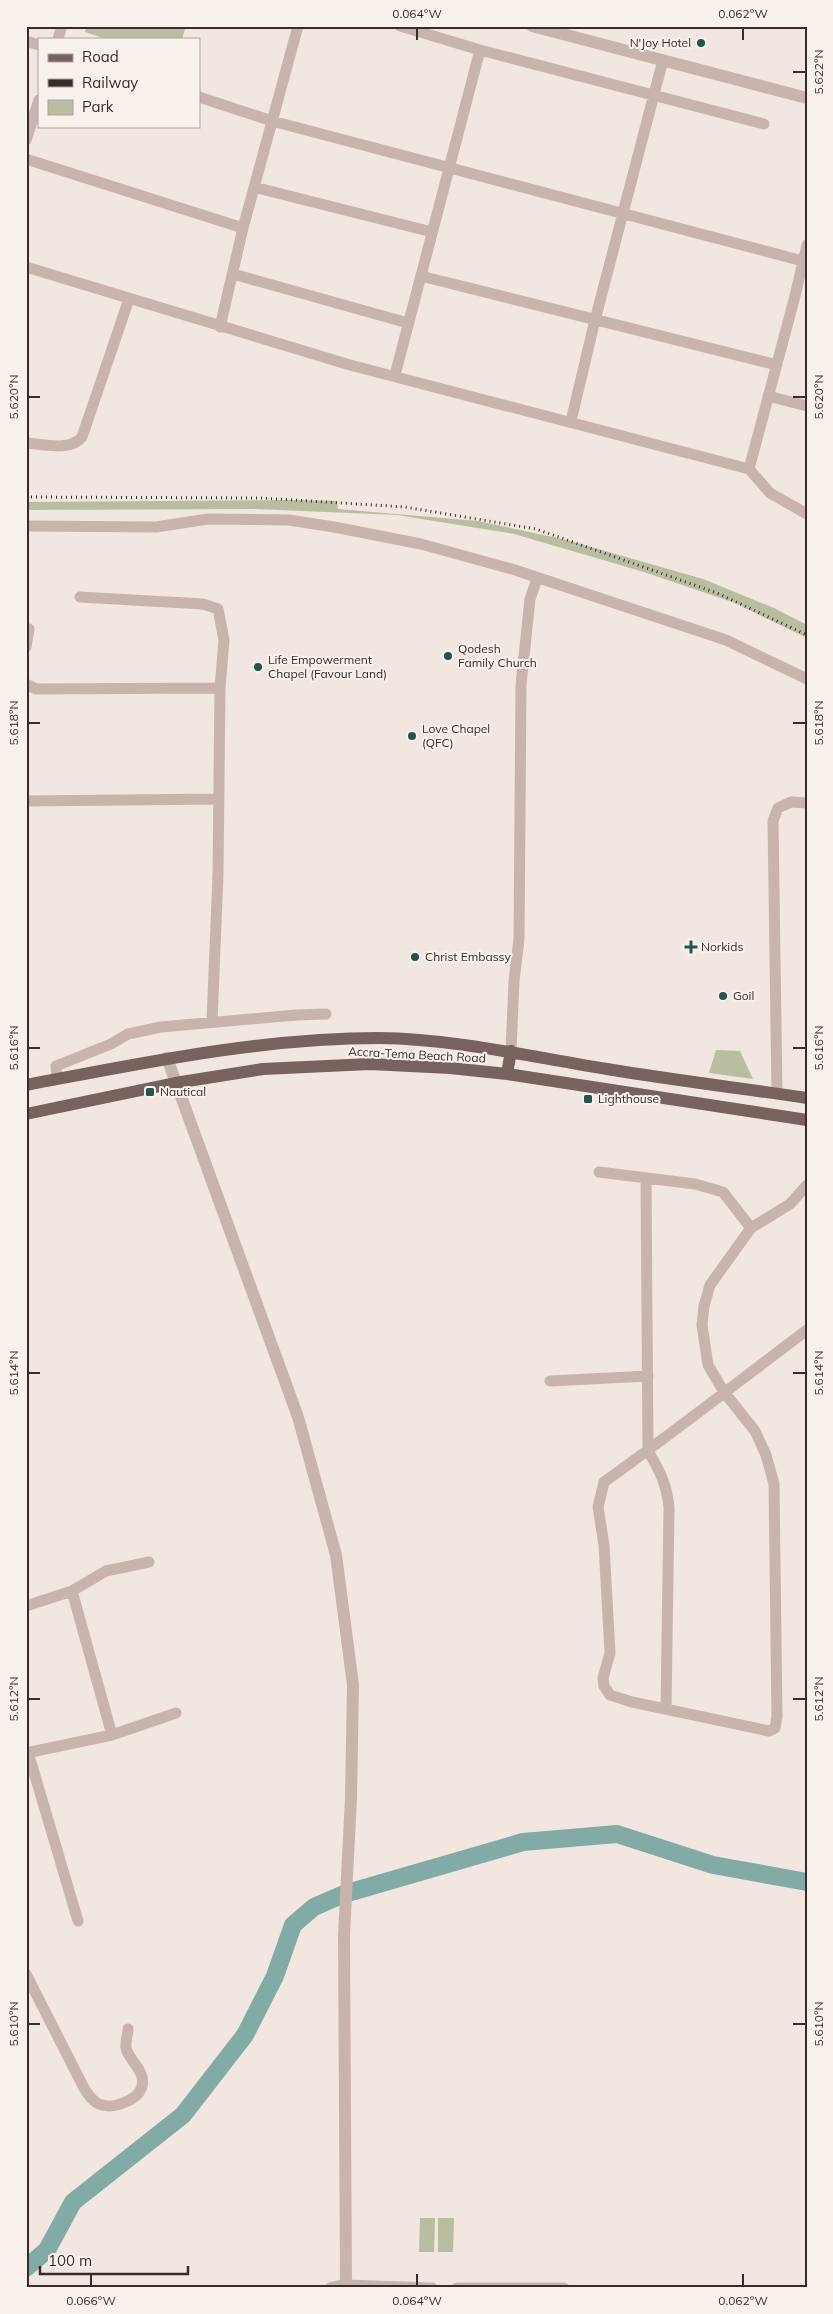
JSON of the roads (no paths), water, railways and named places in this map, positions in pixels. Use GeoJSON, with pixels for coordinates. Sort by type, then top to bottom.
{"type":"FeatureCollection","features":[{"type":"Feature","properties":{"kind":"main road","name":"Accra-Tema Beach Road"},"geometry":{"type":"LineString","coordinates":[[26,1084],[166,1058],[317,1039],[382,1038],[450,1043],[511,1051],[606,1069],[807,1098]]}},
{"type":"Feature","properties":{"kind":"main road"},"geometry":{"type":"LineString","coordinates":[[507,1074],[511,1051]]}},
{"type":"Feature","properties":{"kind":"main road","name":"Accra-Tema Beach Road"},"geometry":{"type":"LineString","coordinates":[[26,1114],[176,1083],[263,1069],[314,1065],[380,1065],[507,1074],[807,1120]]}},
{"type":"Feature","properties":{"kind":"street"},"geometry":{"type":"LineString","coordinates":[[58,38],[62,26]]}},
{"type":"Feature","properties":{"kind":"street"},"geometry":{"type":"LineString","coordinates":[[220,327],[243,228],[298,26]]}},
{"type":"Feature","properties":{"kind":"street"},"geometry":{"type":"LineString","coordinates":[[400,26],[480,50],[764,124]]}},
{"type":"Feature","properties":{"kind":"street"},"geometry":{"type":"LineString","coordinates":[[532,26],[807,98]]}},
{"type":"Feature","properties":{"kind":"street"},"geometry":{"type":"LineString","coordinates":[[26,41],[38,45]]}},
{"type":"Feature","properties":{"kind":"street"},"geometry":{"type":"LineString","coordinates":[[395,375],[480,50]]}},
{"type":"Feature","properties":{"kind":"street"},"geometry":{"type":"LineString","coordinates":[[571,422],[595,320],[663,60]]}},
{"type":"Feature","properties":{"kind":"street"},"geometry":{"type":"LineString","coordinates":[[200,97],[272,121],[802,261]]}},
{"type":"Feature","properties":{"kind":"street"},"geometry":{"type":"LineString","coordinates":[[26,140],[38,103]]}},
{"type":"Feature","properties":{"kind":"street"},"geometry":{"type":"LineString","coordinates":[[26,160],[243,228]]}},
{"type":"Feature","properties":{"kind":"street"},"geometry":{"type":"LineString","coordinates":[[254,187],[432,232]]}},
{"type":"Feature","properties":{"kind":"street"},"geometry":{"type":"LineString","coordinates":[[749,469],[777,365],[801,297],[802,261],[807,245]]}},
{"type":"Feature","properties":{"kind":"street"},"geometry":{"type":"LineString","coordinates":[[26,267],[350,365],[395,375],[749,469],[770,493],[807,514]]}},
{"type":"Feature","properties":{"kind":"street"},"geometry":{"type":"LineString","coordinates":[[232,274],[408,323]]}},
{"type":"Feature","properties":{"kind":"street"},"geometry":{"type":"LineString","coordinates":[[421,276],[777,365]]}},
{"type":"Feature","properties":{"kind":"street"},"geometry":{"type":"LineString","coordinates":[[26,444],[69,446],[82,437],[129,299]]}},
{"type":"Feature","properties":{"kind":"street"},"geometry":{"type":"LineString","coordinates":[[768,396],[807,406]]}},
{"type":"Feature","properties":{"kind":"street"},"geometry":{"type":"LineString","coordinates":[[26,526],[156,527],[208,519],[289,520],[421,544],[515,570],[537,579],[726,640],[807,679]]}},
{"type":"Feature","properties":{"kind":"street"},"geometry":{"type":"LineString","coordinates":[[511,1051],[513,989],[519,939],[521,685],[530,599],[537,579]]}},
{"type":"Feature","properties":{"kind":"street"},"geometry":{"type":"LineString","coordinates":[[80,598],[203,604],[218,609],[224,640],[220,688],[218,875],[212,1022]]}},
{"type":"Feature","properties":{"kind":"street"},"geometry":{"type":"LineString","coordinates":[[26,647],[29,629]]}},
{"type":"Feature","properties":{"kind":"street"},"geometry":{"type":"LineString","coordinates":[[26,684],[36,689],[220,688]]}},
{"type":"Feature","properties":{"kind":"street"},"geometry":{"type":"LineString","coordinates":[[26,800],[219,799]]}},
{"type":"Feature","properties":{"kind":"street"},"geometry":{"type":"LineString","coordinates":[[777,1094],[773,822],[778,808],[791,802],[807,803]]}},
{"type":"Feature","properties":{"kind":"street"},"geometry":{"type":"LineString","coordinates":[[57,1079],[56,1066],[111,1044],[128,1034],[161,1027],[326,1014]]}},
{"type":"Feature","properties":{"kind":"street"},"geometry":{"type":"LineString","coordinates":[[166,1058],[298,1418],[336,1555],[353,1685],[351,1798],[344,1918],[346,2285]]}},
{"type":"Feature","properties":{"kind":"street"},"geometry":{"type":"LineString","coordinates":[[599,1172],[695,1184],[723,1192],[751,1228]]}},
{"type":"Feature","properties":{"kind":"street"},"geometry":{"type":"LineString","coordinates":[[646,1179],[648,1451],[663,1476],[668,1489],[666,1708]]}},
{"type":"Feature","properties":{"kind":"street"},"geometry":{"type":"LineString","coordinates":[[807,1185],[790,1204],[751,1228],[710,1285],[704,1306],[704,1348],[708,1365],[724,1392],[755,1431],[766,1455],[774,1484],[777,1724],[773,1730],[769,1731],[632,1702],[610,1695],[604,1686],[603,1678],[610,1653],[604,1545],[598,1507],[604,1482],[648,1451],[724,1392],[807,1330]]}},
{"type":"Feature","properties":{"kind":"street"},"geometry":{"type":"LineString","coordinates":[[550,1382],[648,1376]]}},
{"type":"Feature","properties":{"kind":"street"},"geometry":{"type":"LineString","coordinates":[[26,1606],[72,1591],[106,1570],[149,1562]]}},
{"type":"Feature","properties":{"kind":"street"},"geometry":{"type":"LineString","coordinates":[[72,1591],[112,1736]]}},
{"type":"Feature","properties":{"kind":"street"},"geometry":{"type":"LineString","coordinates":[[78,1920],[27,1752],[112,1736],[176,1713]]}},
{"type":"Feature","properties":{"kind":"street"},"geometry":{"type":"LineString","coordinates":[[26,1974],[84,2088],[90,2098],[100,2104],[114,2106],[122,2103],[138,2094],[142,2088],[143,2079],[126,2047],[128,2028]]}},
{"type":"Feature","properties":{"kind":"street"},"geometry":{"type":"LineString","coordinates":[[331,2288],[346,2285],[432,2288]]}},
{"type":"Feature","properties":{"kind":"street"},"geometry":{"type":"LineString","coordinates":[[457,2288],[564,2288]]}},
{"type":"Feature","properties":{"kind":"waterway"},"geometry":{"type":"LineString","coordinates":[[26,2268],[47,2250],[73,2202],[183,2115],[245,2035],[275,1976],[293,1925],[314,1907],[344,1894],[523,1842],[617,1834],[713,1865],[807,1882]]}},
{"type":"Feature","properties":{"kind":"railway"},"geometry":{"type":"LineString","coordinates":[[26,497],[261,498],[405,507],[536,529],[717,593],[807,635]]}},
{"type":"Feature","properties":{"kind":"place","name":"N'Joy Hotel"},"geometry":{"type":"Point","coordinates":[701,43]}},
{"type":"Feature","properties":{"kind":"place","name":"Qodesh Family Church"},"geometry":{"type":"Point","coordinates":[448,656]}},
{"type":"Feature","properties":{"kind":"place","name":"Life Empowerment Chapel (Favour Land)"},"geometry":{"type":"Point","coordinates":[258,667]}},
{"type":"Feature","properties":{"kind":"place","name":"Love Chapel (QFC)"},"geometry":{"type":"Point","coordinates":[412,736]}},
{"type":"Feature","properties":{"kind":"place","name":"Norkids"},"geometry":{"type":"Point","coordinates":[691,947]}},
{"type":"Feature","properties":{"kind":"place","name":"Christ Embassy"},"geometry":{"type":"Point","coordinates":[415,957]}},
{"type":"Feature","properties":{"kind":"place","name":"Goil"},"geometry":{"type":"Point","coordinates":[723,996]}},
{"type":"Feature","properties":{"kind":"place","name":"Nautical"},"geometry":{"type":"Point","coordinates":[150,1092]}},
{"type":"Feature","properties":{"kind":"place","name":"Lighthouse"},"geometry":{"type":"Point","coordinates":[588,1099]}}]}
